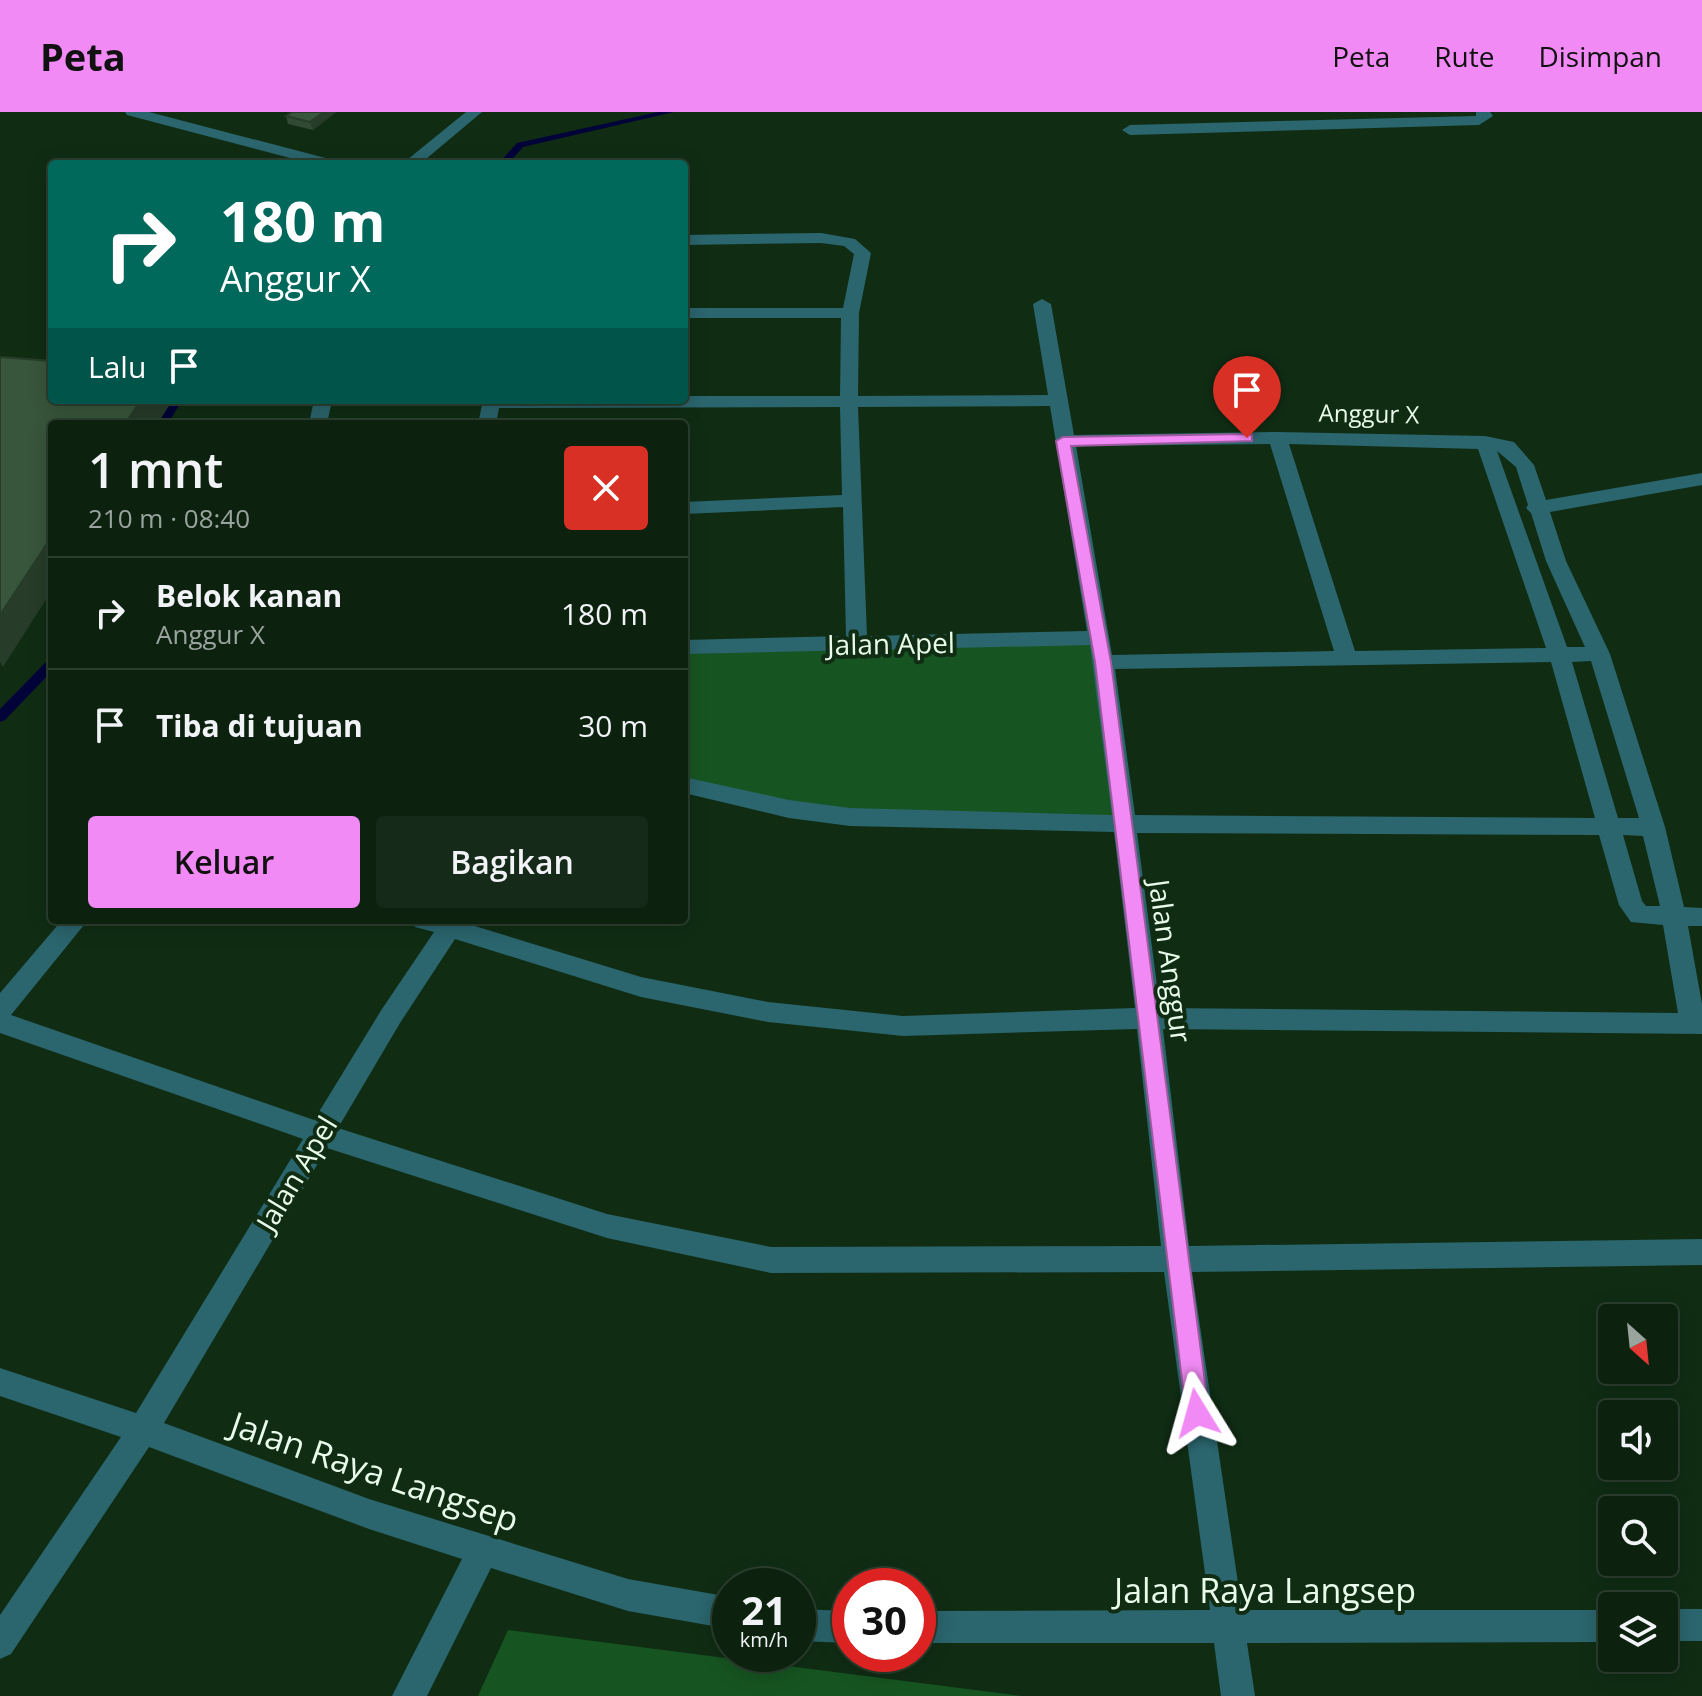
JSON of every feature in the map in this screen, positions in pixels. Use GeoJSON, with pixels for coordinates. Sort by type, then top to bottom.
{"type":"FeatureCollection","features":[{"type":"Feature","properties":{"kind":"street"},"geometry":{"type":"LineString","coordinates":[[132,112],[316,160]]}},
{"type":"Feature","properties":{"kind":"street"},"geometry":{"type":"LineString","coordinates":[[415,160],[475,112]]}},
{"type":"Feature","properties":{"kind":"street"},"geometry":{"type":"LineString","coordinates":[[1130,130],[1479,120],[1485,116],[1483,112]]}},
{"type":"Feature","properties":{"kind":"street"},"geometry":{"type":"LineString","coordinates":[[688,240],[821,238],[856,245],[861,250],[863,259],[850,313],[849,401],[857,644]]}},
{"type":"Feature","properties":{"kind":"street","name":"Jalan Anggur"},"geometry":{"type":"LineString","coordinates":[[1042,304],[1101,650],[1149,1018],[1176,1259],[1238,1696]]}},
{"type":"Feature","properties":{"kind":"street"},"geometry":{"type":"LineString","coordinates":[[688,313],[850,313]]}},
{"type":"Feature","properties":{"kind":"street"},"geometry":{"type":"LineString","coordinates":[[688,401],[1057,400]]}},
{"type":"Feature","properties":{"kind":"street"},"geometry":{"type":"LineString","coordinates":[[1278,438],[1347,658]]}},
{"type":"Feature","properties":{"kind":"street","name":"Anggur X"},"geometry":{"type":"LineString","coordinates":[[1063,441],[1278,438],[1485,442],[1507,446],[1519,456],[1531,482],[1536,508],[1556,561],[1599,654],[1653,827],[1697,1024]]}},
{"type":"Feature","properties":{"kind":"street"},"geometry":{"type":"LineString","coordinates":[[1485,442],[1560,657],[1634,911],[1640,915],[1702,917]]}},
{"type":"Feature","properties":{"kind":"street"},"geometry":{"type":"LineString","coordinates":[[1536,508],[1702,479]]}},
{"type":"Feature","properties":{"kind":"street"},"geometry":{"type":"LineString","coordinates":[[688,508],[852,501]]}},
{"type":"Feature","properties":{"kind":"street","name":"Jalan Apel"},"geometry":{"type":"LineString","coordinates":[[688,647],[857,644],[1347,658],[1599,654]]}},
{"type":"Feature","properties":{"kind":"street"},"geometry":{"type":"LineString","coordinates":[[688,786],[789,809],[850,817],[1125,824],[1653,827]]}},
{"type":"Feature","properties":{"kind":"street"},"geometry":{"type":"LineString","coordinates":[[0,1011],[73,924]]}},
{"type":"Feature","properties":{"kind":"street","name":"Jalan Apel"},"geometry":{"type":"LineString","coordinates":[[0,1643],[143,1430],[442,924]]}},
{"type":"Feature","properties":{"kind":"street"},"geometry":{"type":"LineString","coordinates":[[446,924],[641,987],[768,1012],[903,1026],[1149,1018],[1697,1024]]}},
{"type":"Feature","properties":{"kind":"street"},"geometry":{"type":"LineString","coordinates":[[0,1022],[320,1134],[607,1226],[771,1260],[1176,1259],[1702,1252]]}},
{"type":"Feature","properties":{"kind":"street","name":"Jalan Raya Langsep"},"geometry":{"type":"LineString","coordinates":[[0,1382],[143,1430],[369,1514],[628,1595],[712,1610]]}},
{"type":"Feature","properties":{"kind":"street"},"geometry":{"type":"LineString","coordinates":[[409,1696],[483,1550]]}},
{"type":"Feature","properties":{"kind":"street"},"geometry":{"type":"LineString","coordinates":[[1678,1625],[1702,1625]]}},
{"type":"Feature","properties":{"kind":"street","name":"Jalan Raya Langsep"},"geometry":{"type":"LineString","coordinates":[[936,1627],[1598,1626]]}},
{"type":"Feature","properties":{"kind":"green space"},"geometry":{"type":"Polygon","coordinates":[[[1094,639],[1121,823],[846,813],[688,784],[688,649],[1094,639]]]}},
{"type":"Feature","properties":{"kind":"green space"},"geometry":{"type":"Polygon","coordinates":[[[508,1630],[712,1656],[712,1672],[816,1670],[1021,1696],[478,1696],[508,1630]]]}},
{"type":"Feature","properties":{"kind":"building"},"geometry":{"type":"Polygon","coordinates":[[[292,112],[324,112],[310,122],[286,116],[292,112]]]}},
{"type":"Feature","properties":{"kind":"building"},"geometry":{"type":"Polygon","coordinates":[[[0,357],[48,361],[48,404],[138,404],[128,420],[48,420],[48,542],[0,615],[0,357]]]}},
{"type":"Feature","properties":{"kind":"waterway"},"geometry":{"type":"LineString","coordinates":[[507,160],[520,145],[670,112]]}},
{"type":"Feature","properties":{"kind":"waterway"},"geometry":{"type":"LineString","coordinates":[[165,420],[175,404]]}},
{"type":"Feature","properties":{"kind":"waterway"},"geometry":{"type":"LineString","coordinates":[[0,717],[48,667]]}},
{"type":"Feature","properties":{"kind":"route"},"geometry":{"type":"LineString","coordinates":[[1197,1413],[1103,662],[1063,441],[1247,438]]}}]}
